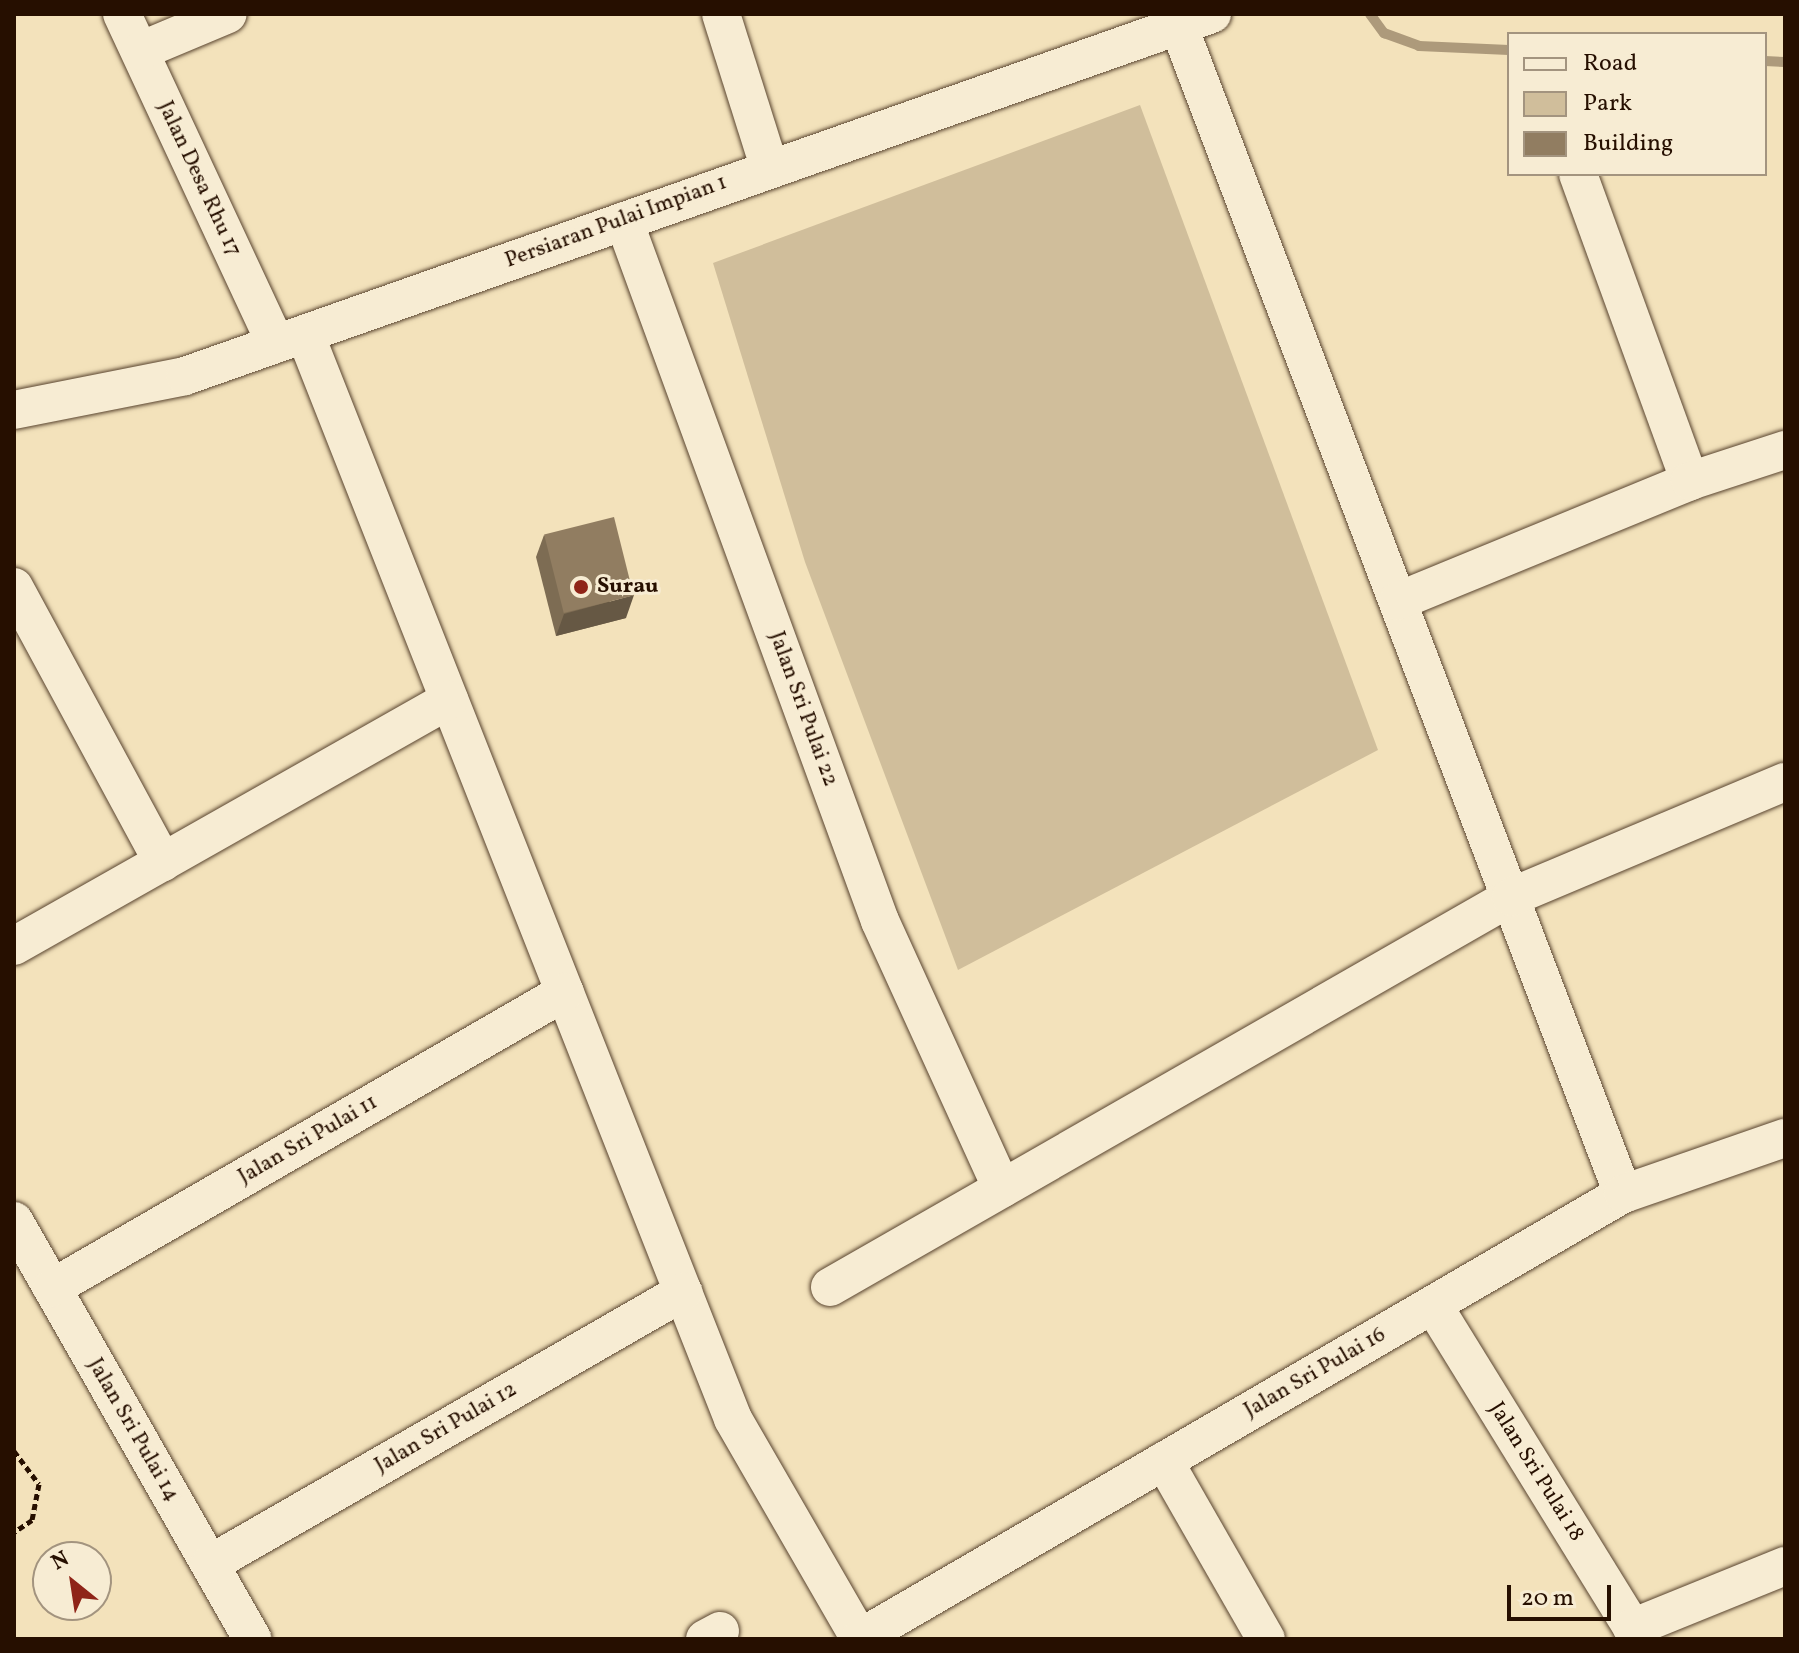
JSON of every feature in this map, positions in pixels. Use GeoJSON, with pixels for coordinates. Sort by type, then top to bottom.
{"type":"FeatureCollection","features":[{"type":"Feature","properties":{"kind":"street","name":"Jalan Desa Rhu 17"},"geometry":{"type":"LineString","coordinates":[[122,14],[291,339],[449,700],[733,1419],[860,1639]]}},
{"type":"Feature","properties":{"kind":"street"},"geometry":{"type":"LineString","coordinates":[[140,51],[228,14]]}},
{"type":"Feature","properties":{"kind":"street"},"geometry":{"type":"LineString","coordinates":[[721,14],[769,166]]}},
{"type":"Feature","properties":{"kind":"street"},"geometry":{"type":"LineString","coordinates":[[1196,20],[1398,601],[1623,1194]]}},
{"type":"Feature","properties":{"kind":"street","name":"Persiaran Pulai Impian 1"},"geometry":{"type":"LineString","coordinates":[[14,410],[185,376],[624,221],[769,166],[1196,20]]}},
{"type":"Feature","properties":{"kind":"street"},"geometry":{"type":"LineString","coordinates":[[1579,176],[1690,481]]}},
{"type":"Feature","properties":{"kind":"street","name":"Jalan Sri Pulai 22"},"geometry":{"type":"LineString","coordinates":[[624,221],[880,921],[1002,1189]]}},
{"type":"Feature","properties":{"kind":"street"},"geometry":{"type":"LineString","coordinates":[[1398,601],[1690,481],[1785,450]]}},
{"type":"Feature","properties":{"kind":"street"},"geometry":{"type":"LineString","coordinates":[[14,587],[163,862]]}},
{"type":"Feature","properties":{"kind":"street"},"geometry":{"type":"LineString","coordinates":[[14,946],[449,700]]}},
{"type":"Feature","properties":{"kind":"street"},"geometry":{"type":"LineString","coordinates":[[830,1287],[1511,897],[1785,782]]}},
{"type":"Feature","properties":{"kind":"street","name":"Jalan Sri Pulai 11"},"geometry":{"type":"LineString","coordinates":[[52,1288],[565,992]]}},
{"type":"Feature","properties":{"kind":"street","name":"Jalan Sri Pulai 16"},"geometry":{"type":"LineString","coordinates":[[860,1639],[1623,1194],[1785,1138]]}},
{"type":"Feature","properties":{"kind":"street","name":"Jalan Sri Pulai 14"},"geometry":{"type":"LineString","coordinates":[[14,1221],[252,1639]]}},
{"type":"Feature","properties":{"kind":"street","name":"Jalan Sri Pulai 12"},"geometry":{"type":"LineString","coordinates":[[210,1564],[683,1292]]}},
{"type":"Feature","properties":{"kind":"street","name":"Jalan Sri Pulai 18"},"geometry":{"type":"LineString","coordinates":[[1433,1305],[1635,1633]]}},
{"type":"Feature","properties":{"kind":"street"},"geometry":{"type":"LineString","coordinates":[[1164,1461],[1266,1639]]}},
{"type":"Feature","properties":{"kind":"street"},"geometry":{"type":"LineString","coordinates":[[1635,1633],[1785,1566]]}},
{"type":"Feature","properties":{"kind":"path"},"geometry":{"type":"LineString","coordinates":[[14,1451],[39,1484],[32,1520],[14,1532]]}},
{"type":"Feature","properties":{"kind":"green space"},"geometry":{"type":"Polygon","coordinates":[[[1140,105],[1378,750],[958,970],[805,562],[713,263],[1140,105]]]}},
{"type":"Feature","properties":{"kind":"building","name":"Surau"},"geometry":{"type":"Polygon","coordinates":[[[614,517],[634,596],[564,613],[544,534],[614,517]]]}},
{"type":"Feature","properties":{"kind":"waterway"},"geometry":{"type":"LineString","coordinates":[[1370,14],[1384,33],[1419,46],[1507,50]]}},
{"type":"Feature","properties":{"kind":"waterway"},"geometry":{"type":"LineString","coordinates":[[1767,61],[1785,62]]}},
{"type":"Feature","properties":{"kind":"place","name":"Surau"},"geometry":{"type":"Point","coordinates":[581,587]}}]}
